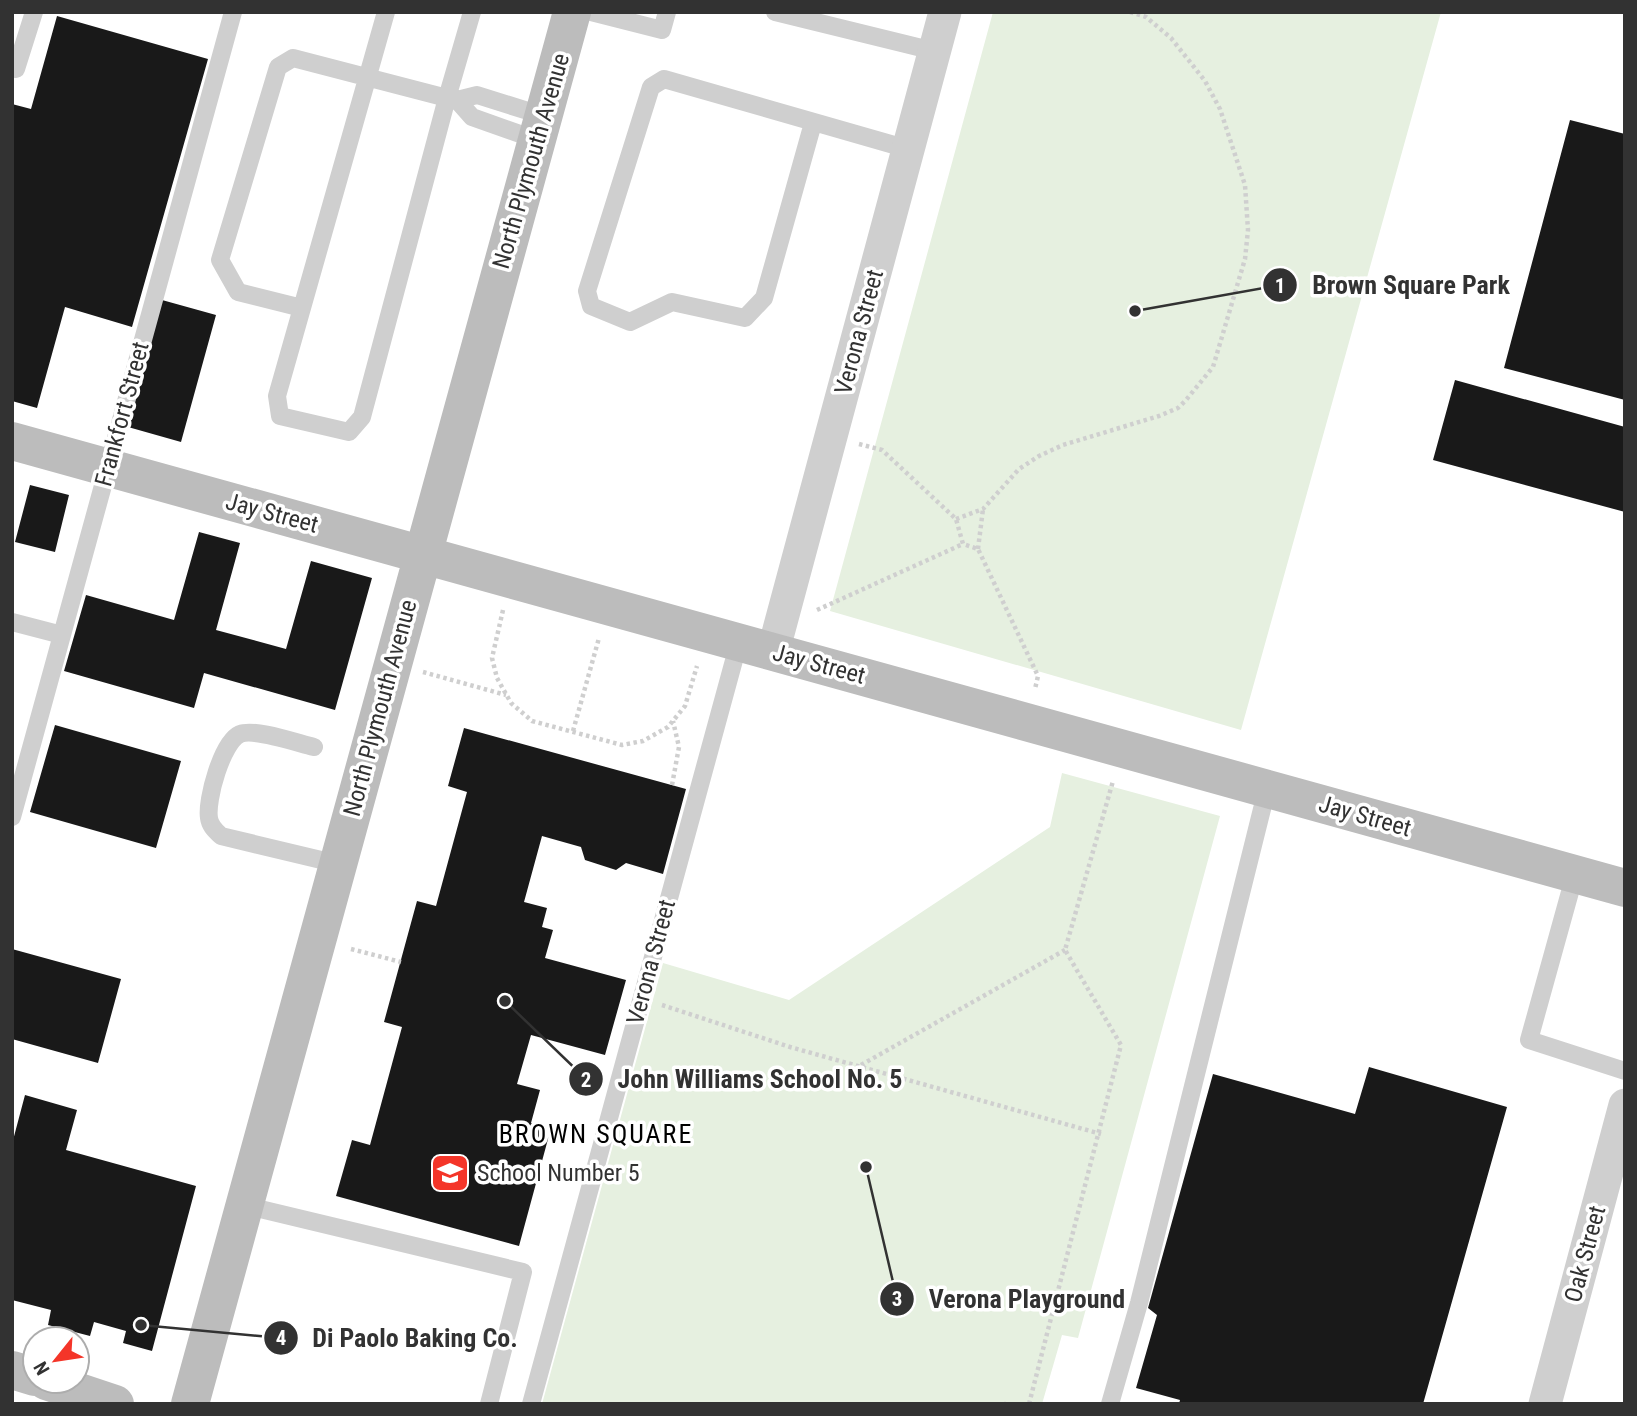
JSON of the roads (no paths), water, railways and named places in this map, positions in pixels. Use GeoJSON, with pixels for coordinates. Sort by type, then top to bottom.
{"type":"FeatureCollection","features":[{"type":"Feature","properties":{"kind":"street","name":"North Plymouth Avenue"},"geometry":{"type":"LineString","coordinates":[[190,1404],[572,12]]}},
{"type":"Feature","properties":{"kind":"street","name":"Verona Street"},"geometry":{"type":"LineString","coordinates":[[740,642],[831,436],[945,12]]}},
{"type":"Feature","properties":{"kind":"street","name":"Jay Street"},"geometry":{"type":"LineString","coordinates":[[12,441],[1625,888]]}},
{"type":"Feature","properties":{"kind":"street","name":"Oak Street"},"geometry":{"type":"LineString","coordinates":[[1545,1404],[1625,1105]]}},
{"type":"Feature","properties":{"kind":"street"},"geometry":{"type":"LineString","coordinates":[[88,1395],[115,1404]]}},
{"type":"Feature","properties":{"kind":"lane"},"geometry":{"type":"LineString","coordinates":[[12,68],[16,69],[34,12]]}},
{"type":"Feature","properties":{"kind":"lane","name":"Frankfort Street"},"geometry":{"type":"LineString","coordinates":[[12,817],[233,12]]}},
{"type":"Feature","properties":{"kind":"lane"},"geometry":{"type":"LineString","coordinates":[[386,12],[277,396],[281,416],[349,432],[362,417],[452,99],[472,12]]}},
{"type":"Feature","properties":{"kind":"lane"},"geometry":{"type":"LineString","coordinates":[[591,12],[662,30],[667,12]]}},
{"type":"Feature","properties":{"kind":"lane"},"geometry":{"type":"LineString","coordinates":[[775,12],[934,51]]}},
{"type":"Feature","properties":{"kind":"lane"},"geometry":{"type":"LineString","coordinates":[[302,308],[238,292],[220,260],[278,67],[293,58],[452,99],[477,95],[540,128]]}},
{"type":"Feature","properties":{"kind":"lane"},"geometry":{"type":"LineString","coordinates":[[813,123],[764,298],[745,318],[672,302],[630,322],[591,306],[587,290],[651,87],[664,79],[908,149]]}},
{"type":"Feature","properties":{"kind":"lane"},"geometry":{"type":"LineString","coordinates":[[452,99],[472,117],[540,128]]}},
{"type":"Feature","properties":{"kind":"lane"},"geometry":{"type":"LineString","coordinates":[[12,622],[62,635]]}},
{"type":"Feature","properties":{"kind":"lane","name":"Verona Street"},"geometry":{"type":"LineString","coordinates":[[531,1404],[740,642]]}},
{"type":"Feature","properties":{"kind":"lane"},"geometry":{"type":"LineString","coordinates":[[314,747],[253,732],[240,734],[227,744],[221,756],[208,815],[211,826],[221,836],[338,864]]}},
{"type":"Feature","properties":{"kind":"lane"},"geometry":{"type":"LineString","coordinates":[[1110,1404],[1139,1303],[1267,789]]}},
{"type":"Feature","properties":{"kind":"lane"},"geometry":{"type":"LineString","coordinates":[[1575,874],[1529,1040],[1625,1071]]}},
{"type":"Feature","properties":{"kind":"lane"},"geometry":{"type":"LineString","coordinates":[[244,1205],[523,1272],[489,1404]]}},
{"type":"Feature","properties":{"kind":"place","name":"Brown Square Park"},"geometry":{"type":"Point","coordinates":[1135,311]}},
{"type":"Feature","properties":{"kind":"place","name":"John Williams School No. 5"},"geometry":{"type":"Point","coordinates":[505,1001]}},
{"type":"Feature","properties":{"kind":"place","name":"Verona Playground"},"geometry":{"type":"Point","coordinates":[866,1167]}},
{"type":"Feature","properties":{"kind":"place","name":"School Number 5"},"geometry":{"type":"Point","coordinates":[450,1173]}},
{"type":"Feature","properties":{"kind":"place","name":"Di Paolo Baking Co."},"geometry":{"type":"Point","coordinates":[141,1325]}},
{"type":"Feature","properties":{"kind":"district","name":"BROWN SQUARE"},"geometry":{"type":"Point","coordinates":[596,1134]}}]}
